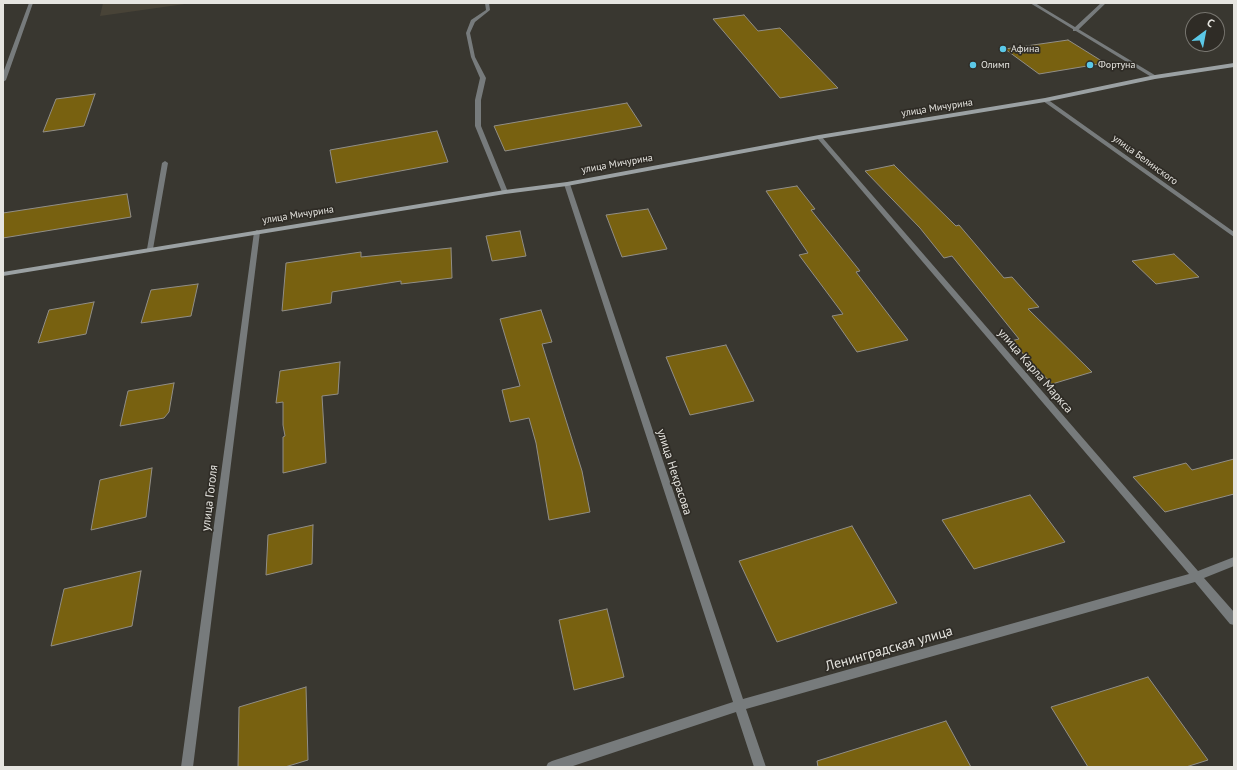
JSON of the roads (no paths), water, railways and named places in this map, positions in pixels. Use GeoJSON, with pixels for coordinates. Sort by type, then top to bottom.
{"type":"FeatureCollection","features":[{"type":"Feature","properties":{"kind":"street"},"geometry":{"type":"LineString","coordinates":[[3,80],[31,3]]}},
{"type":"Feature","properties":{"kind":"street"},"geometry":{"type":"LineString","coordinates":[[487,3],[488,10],[473,21],[468,33],[473,57],[483,78],[478,100],[478,126],[505,192]]}},
{"type":"Feature","properties":{"kind":"street"},"geometry":{"type":"LineString","coordinates":[[1032,3],[1155,77]]}},
{"type":"Feature","properties":{"kind":"street"},"geometry":{"type":"LineString","coordinates":[[1076,30],[1104,3]]}},
{"type":"Feature","properties":{"kind":"street","name":"улица Мичурина"},"geometry":{"type":"LineString","coordinates":[[3,274],[505,192],[567,184],[819,137],[1045,100],[1155,77],[1234,65]]}},
{"type":"Feature","properties":{"kind":"street","name":"улица Белинского"},"geometry":{"type":"LineString","coordinates":[[1045,100],[1234,235]]}},
{"type":"Feature","properties":{"kind":"street","name":"улица Карла Маркса"},"geometry":{"type":"LineString","coordinates":[[819,137],[1234,620]]}},
{"type":"Feature","properties":{"kind":"street"},"geometry":{"type":"LineString","coordinates":[[150,249],[165,163]]}},
{"type":"Feature","properties":{"kind":"street","name":"улица Некрасова"},"geometry":{"type":"LineString","coordinates":[[567,184],[760,767]]}},
{"type":"Feature","properties":{"kind":"street","name":"улица Гоголя"},"geometry":{"type":"LineString","coordinates":[[187,767],[257,232]]}},
{"type":"Feature","properties":{"kind":"street","name":"Ленинградская улица"},"geometry":{"type":"LineString","coordinates":[[552,767],[739,706],[1196,577],[1234,561]]}},
{"type":"Feature","properties":{"kind":"place","name":"Афина"},"geometry":{"type":"Point","coordinates":[1003,49]}},
{"type":"Feature","properties":{"kind":"place","name":"Олимп"},"geometry":{"type":"Point","coordinates":[973,65]}},
{"type":"Feature","properties":{"kind":"place","name":"Фортуна"},"geometry":{"type":"Point","coordinates":[1090,65]}}]}
